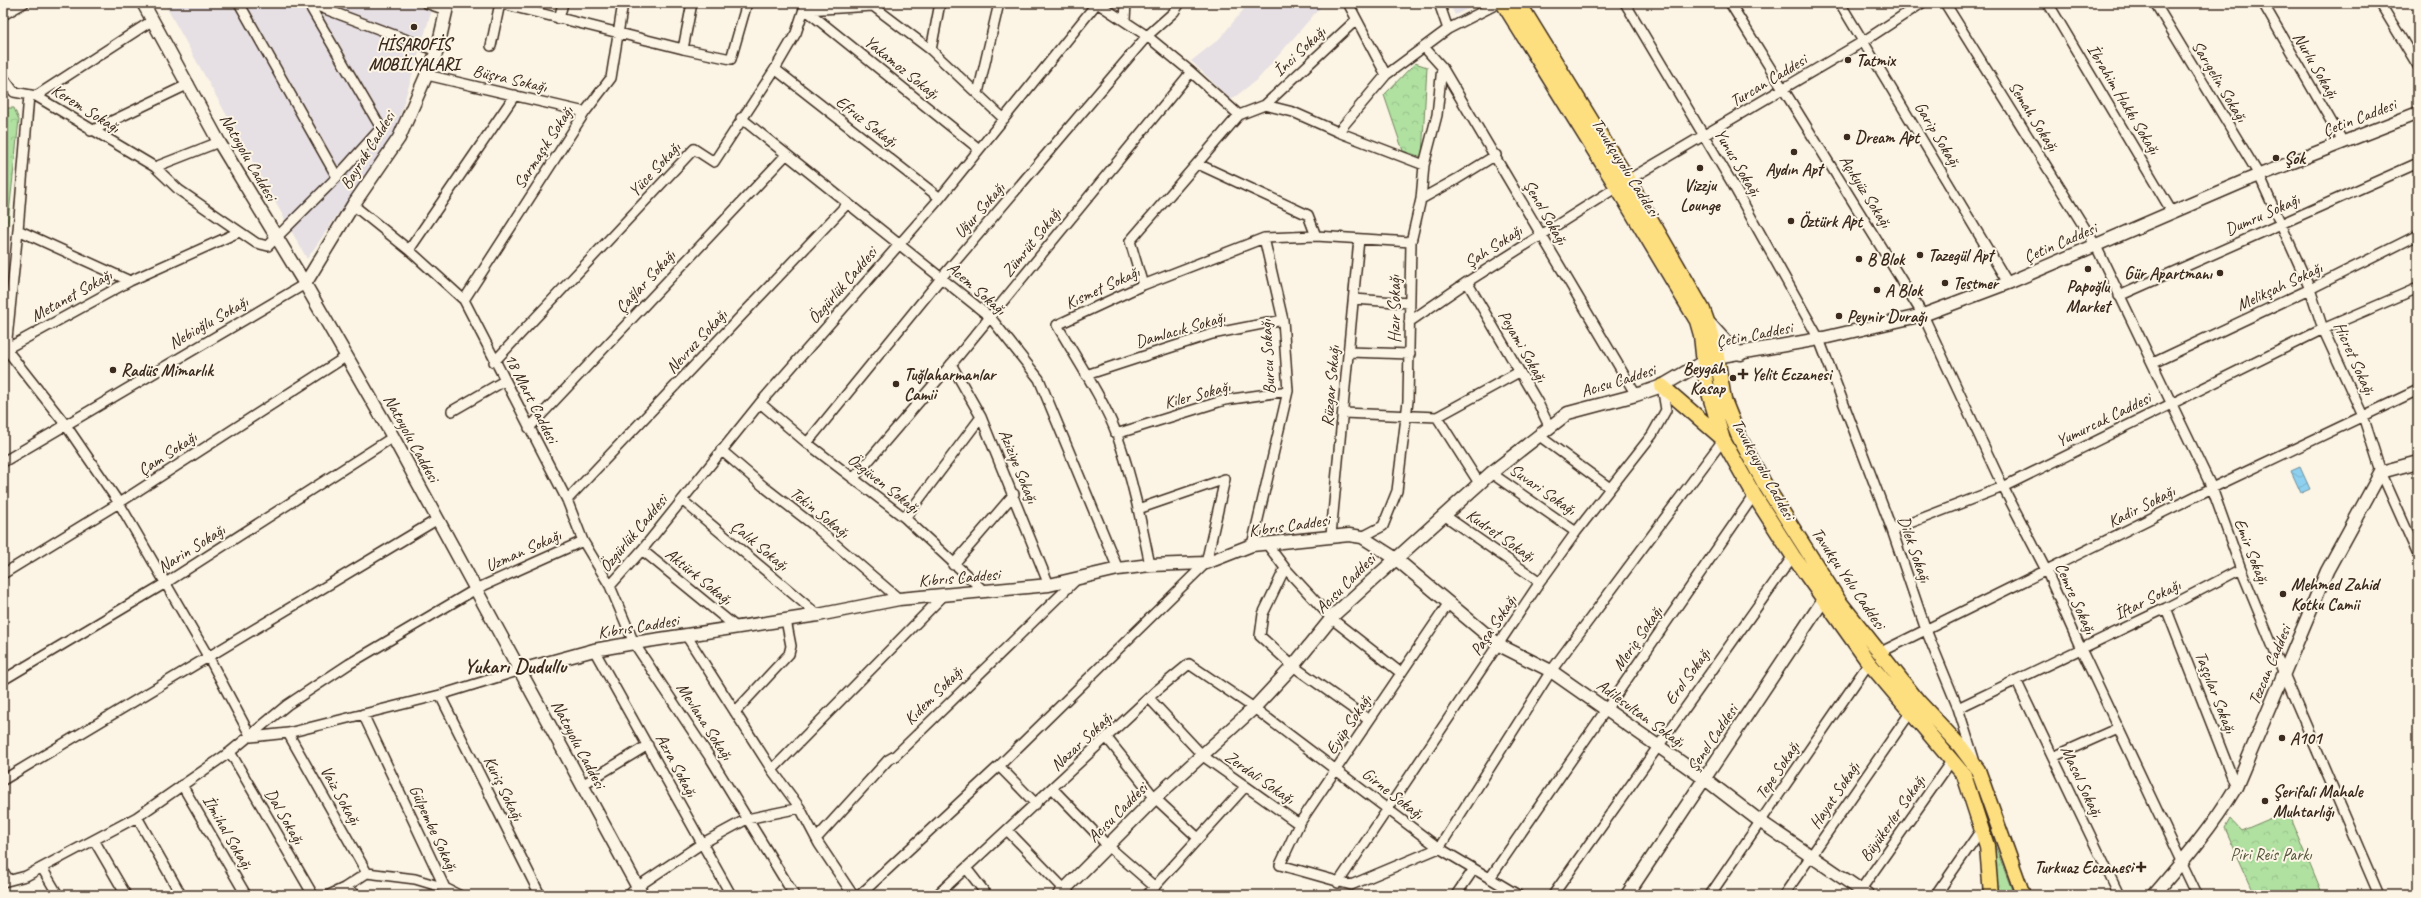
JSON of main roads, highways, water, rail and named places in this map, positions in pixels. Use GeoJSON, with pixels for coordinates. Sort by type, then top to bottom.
{"type":"FeatureCollection","features":[{"type":"Feature","properties":{"kind":"main road","name":"Tavukçuyolu Caddesi"},"geometry":{"type":"LineString","coordinates":[[1503,3],[1623,184]]}},
{"type":"Feature","properties":{"kind":"main road","name":"Tavukçuyolu Caddesi"},"geometry":{"type":"LineString","coordinates":[[1519,3],[1623,184],[1697,321],[1701,334],[1702,362],[1711,405],[1723,440],[1754,495],[1793,556],[1824,600],[1874,658],[1910,713],[1964,775],[1987,846],[1991,895]]}},
{"type":"Feature","properties":{"kind":"main road","name":"Tavukçu Yolu Caddesi"},"geometry":{"type":"LineString","coordinates":[[1623,184],[1710,324],[1724,400],[1741,442],[1764,483],[1874,658],[1918,701],[1960,746],[1978,770],[2023,895]]}},
{"type":"Feature","properties":{"kind":"main road"},"geometry":{"type":"LineString","coordinates":[[1662,386],[1723,440]]}},
{"type":"Feature","properties":{"kind":"water"},"geometry":{"type":"Polygon","coordinates":[[[2300,467],[2310,489],[2301,493],[2291,471],[2300,467]]]}},
{"type":"Feature","properties":{"kind":"place","name":"HİSAROFİS MOBİLYALARI"},"geometry":{"type":"Point","coordinates":[414,27]}},
{"type":"Feature","properties":{"kind":"place","name":"Tatmix"},"geometry":{"type":"Point","coordinates":[1848,60]}},
{"type":"Feature","properties":{"kind":"place","name":"Dream Apt"},"geometry":{"type":"Point","coordinates":[1847,137]}},
{"type":"Feature","properties":{"kind":"place","name":"Aydın Apt"},"geometry":{"type":"Point","coordinates":[1794,152]}},
{"type":"Feature","properties":{"kind":"place","name":"Şok"},"geometry":{"type":"Point","coordinates":[2276,158]}},
{"type":"Feature","properties":{"kind":"place","name":"Vizzju Lounge"},"geometry":{"type":"Point","coordinates":[1700,168]}},
{"type":"Feature","properties":{"kind":"place","name":"Öztürk Apt"},"geometry":{"type":"Point","coordinates":[1791,221]}},
{"type":"Feature","properties":{"kind":"place","name":"Tazegül Apt"},"geometry":{"type":"Point","coordinates":[1920,255]}},
{"type":"Feature","properties":{"kind":"place","name":"B Blok"},"geometry":{"type":"Point","coordinates":[1859,259]}},
{"type":"Feature","properties":{"kind":"place","name":"Papoğlu Market"},"geometry":{"type":"Point","coordinates":[2088,269]}},
{"type":"Feature","properties":{"kind":"place","name":"Gür Apartmanı"},"geometry":{"type":"Point","coordinates":[2220,273]}},
{"type":"Feature","properties":{"kind":"place","name":"Testmer"},"geometry":{"type":"Point","coordinates":[1945,283]}},
{"type":"Feature","properties":{"kind":"place","name":"A Blok"},"geometry":{"type":"Point","coordinates":[1877,290]}},
{"type":"Feature","properties":{"kind":"place","name":"Peynir Durağı"},"geometry":{"type":"Point","coordinates":[1839,316]}},
{"type":"Feature","properties":{"kind":"place","name":"Radüs Mimarlık"},"geometry":{"type":"Point","coordinates":[113,370]}},
{"type":"Feature","properties":{"kind":"place","name":"Yelit Eczanesi"},"geometry":{"type":"Point","coordinates":[1743,374]}},
{"type":"Feature","properties":{"kind":"place","name":"Beygâh Kasap"},"geometry":{"type":"Point","coordinates":[1733,378]}},
{"type":"Feature","properties":{"kind":"place","name":"Tuğlaharmanlar Camii"},"geometry":{"type":"Point","coordinates":[896,384]}},
{"type":"Feature","properties":{"kind":"place","name":"Mehmed Zahid Kotku Camii"},"geometry":{"type":"Point","coordinates":[2283,594]}},
{"type":"Feature","properties":{"kind":"place","name":"A101"},"geometry":{"type":"Point","coordinates":[2282,738]}},
{"type":"Feature","properties":{"kind":"place","name":"Şerifali Mahale Muhtarlığı"},"geometry":{"type":"Point","coordinates":[2265,801]}},
{"type":"Feature","properties":{"kind":"place","name":"Turkuaz Eczanesi"},"geometry":{"type":"Point","coordinates":[2141,867]}},
{"type":"Feature","properties":{"kind":"district","name":"Yukarı Dudullu"},"geometry":{"type":"Point","coordinates":[515,666]}},
{"type":"Feature","properties":{"kind":"park label","name":"Piri Reis Parkı"},"geometry":{"type":"Point","coordinates":[2271,854]}}]}
